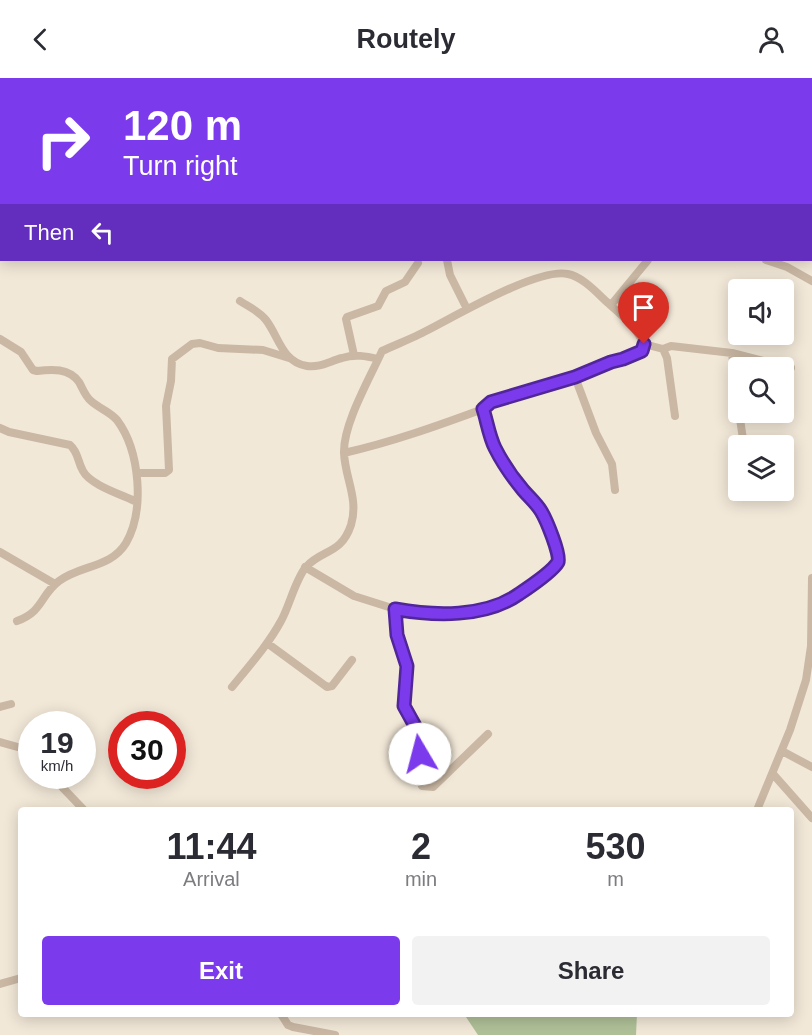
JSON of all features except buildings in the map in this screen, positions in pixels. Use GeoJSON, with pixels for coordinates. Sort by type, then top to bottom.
{"type":"FeatureCollection","features":[{"type":"Feature","properties":{"kind":"street"},"geometry":{"type":"LineString","coordinates":[[447,261],[450,274],[467,309]]}},
{"type":"Feature","properties":{"kind":"street"},"geometry":{"type":"LineString","coordinates":[[611,305],[647,261]]}},
{"type":"Feature","properties":{"kind":"street"},"geometry":{"type":"LineString","coordinates":[[769,261],[812,280]]}},
{"type":"Feature","properties":{"kind":"street"},"geometry":{"type":"LineString","coordinates":[[354,355],[347,316],[378,306],[386,291],[405,282],[418,263]]}},
{"type":"Feature","properties":{"kind":"street"},"geometry":{"type":"LineString","coordinates":[[232,687],[282,620],[306,567],[338,547],[348,533],[354,509],[344,453],[345,443],[357,404],[382,351],[467,309],[539,277],[556,273],[574,275],[633,325],[644,344],[663,349],[671,346],[732,352],[750,357]]}},
{"type":"Feature","properties":{"kind":"street"},"geometry":{"type":"LineString","coordinates":[[240,301],[265,319],[289,358]]}},
{"type":"Feature","properties":{"kind":"street"},"geometry":{"type":"LineString","coordinates":[[0,339],[21,352],[33,370],[60,370],[76,379],[90,400],[108,411],[122,429],[137,473],[137,502],[130,535],[115,556],[64,577],[55,584],[33,614],[17,621]]}},
{"type":"Feature","properties":{"kind":"street"},"geometry":{"type":"LineString","coordinates":[[137,473],[165,473],[169,470],[166,406],[171,381],[172,358],[192,344],[200,343],[218,348],[264,350],[289,358],[298,364],[319,366],[354,355],[378,359]]}},
{"type":"Feature","properties":{"kind":"street"},"geometry":{"type":"LineString","coordinates":[[344,453],[399,439],[483,409],[491,402],[575,377],[642,351],[644,344]]}},
{"type":"Feature","properties":{"kind":"street"},"geometry":{"type":"LineString","coordinates":[[663,349],[667,358],[675,416]]}},
{"type":"Feature","properties":{"kind":"street"},"geometry":{"type":"LineString","coordinates":[[732,352],[733,357]]}},
{"type":"Feature","properties":{"kind":"street"},"geometry":{"type":"LineString","coordinates":[[575,377],[596,433],[612,464],[615,490]]}},
{"type":"Feature","properties":{"kind":"street"},"geometry":{"type":"LineString","coordinates":[[306,567],[354,596],[418,614],[476,611],[510,601],[539,580],[557,563],[556,546],[541,511],[524,491],[495,448],[483,409]]}},
{"type":"Feature","properties":{"kind":"street"},"geometry":{"type":"LineString","coordinates":[[0,428],[70,445],[76,450],[83,471],[90,479],[137,502]]}},
{"type":"Feature","properties":{"kind":"street"},"geometry":{"type":"LineString","coordinates":[[0,552],[55,584]]}},
{"type":"Feature","properties":{"kind":"street"},"geometry":{"type":"LineString","coordinates":[[759,807],[782,752],[806,680],[811,646],[812,578]]}},
{"type":"Feature","properties":{"kind":"street"},"geometry":{"type":"LineString","coordinates":[[395,609],[397,635],[407,666],[404,706],[420,735],[417,773],[422,786],[433,787],[488,734]]}},
{"type":"Feature","properties":{"kind":"street"},"geometry":{"type":"LineString","coordinates":[[267,643],[327,687],[332,686],[352,660]]}},
{"type":"Feature","properties":{"kind":"street"},"geometry":{"type":"LineString","coordinates":[[0,707],[10,704]]}},
{"type":"Feature","properties":{"kind":"street"},"geometry":{"type":"LineString","coordinates":[[0,742],[18,747]]}},
{"type":"Feature","properties":{"kind":"street"},"geometry":{"type":"LineString","coordinates":[[782,752],[812,767]]}},
{"type":"Feature","properties":{"kind":"street"},"geometry":{"type":"LineString","coordinates":[[773,774],[812,818]]}},
{"type":"Feature","properties":{"kind":"street"},"geometry":{"type":"LineString","coordinates":[[64,789],[81,807]]}},
{"type":"Feature","properties":{"kind":"street"},"geometry":{"type":"LineString","coordinates":[[0,984],[18,979]]}},
{"type":"Feature","properties":{"kind":"street"},"geometry":{"type":"LineString","coordinates":[[283,1017],[293,1028],[335,1035]]}},
{"type":"Feature","properties":{"kind":"green space"},"geometry":{"type":"Polygon","coordinates":[[[466,1017],[637,1017],[636,1035],[478,1035],[466,1017]]]}},
{"type":"Feature","properties":{"kind":"route"},"geometry":{"type":"LineString","coordinates":[[420,754],[420,735],[404,706],[407,666],[397,635],[395,609],[418,614],[436,614],[476,611],[510,601],[539,580],[557,563],[558,559],[556,546],[541,511],[524,491],[495,448],[483,409],[491,402],[575,377],[623,359],[642,351],[644,344]]}}]}
